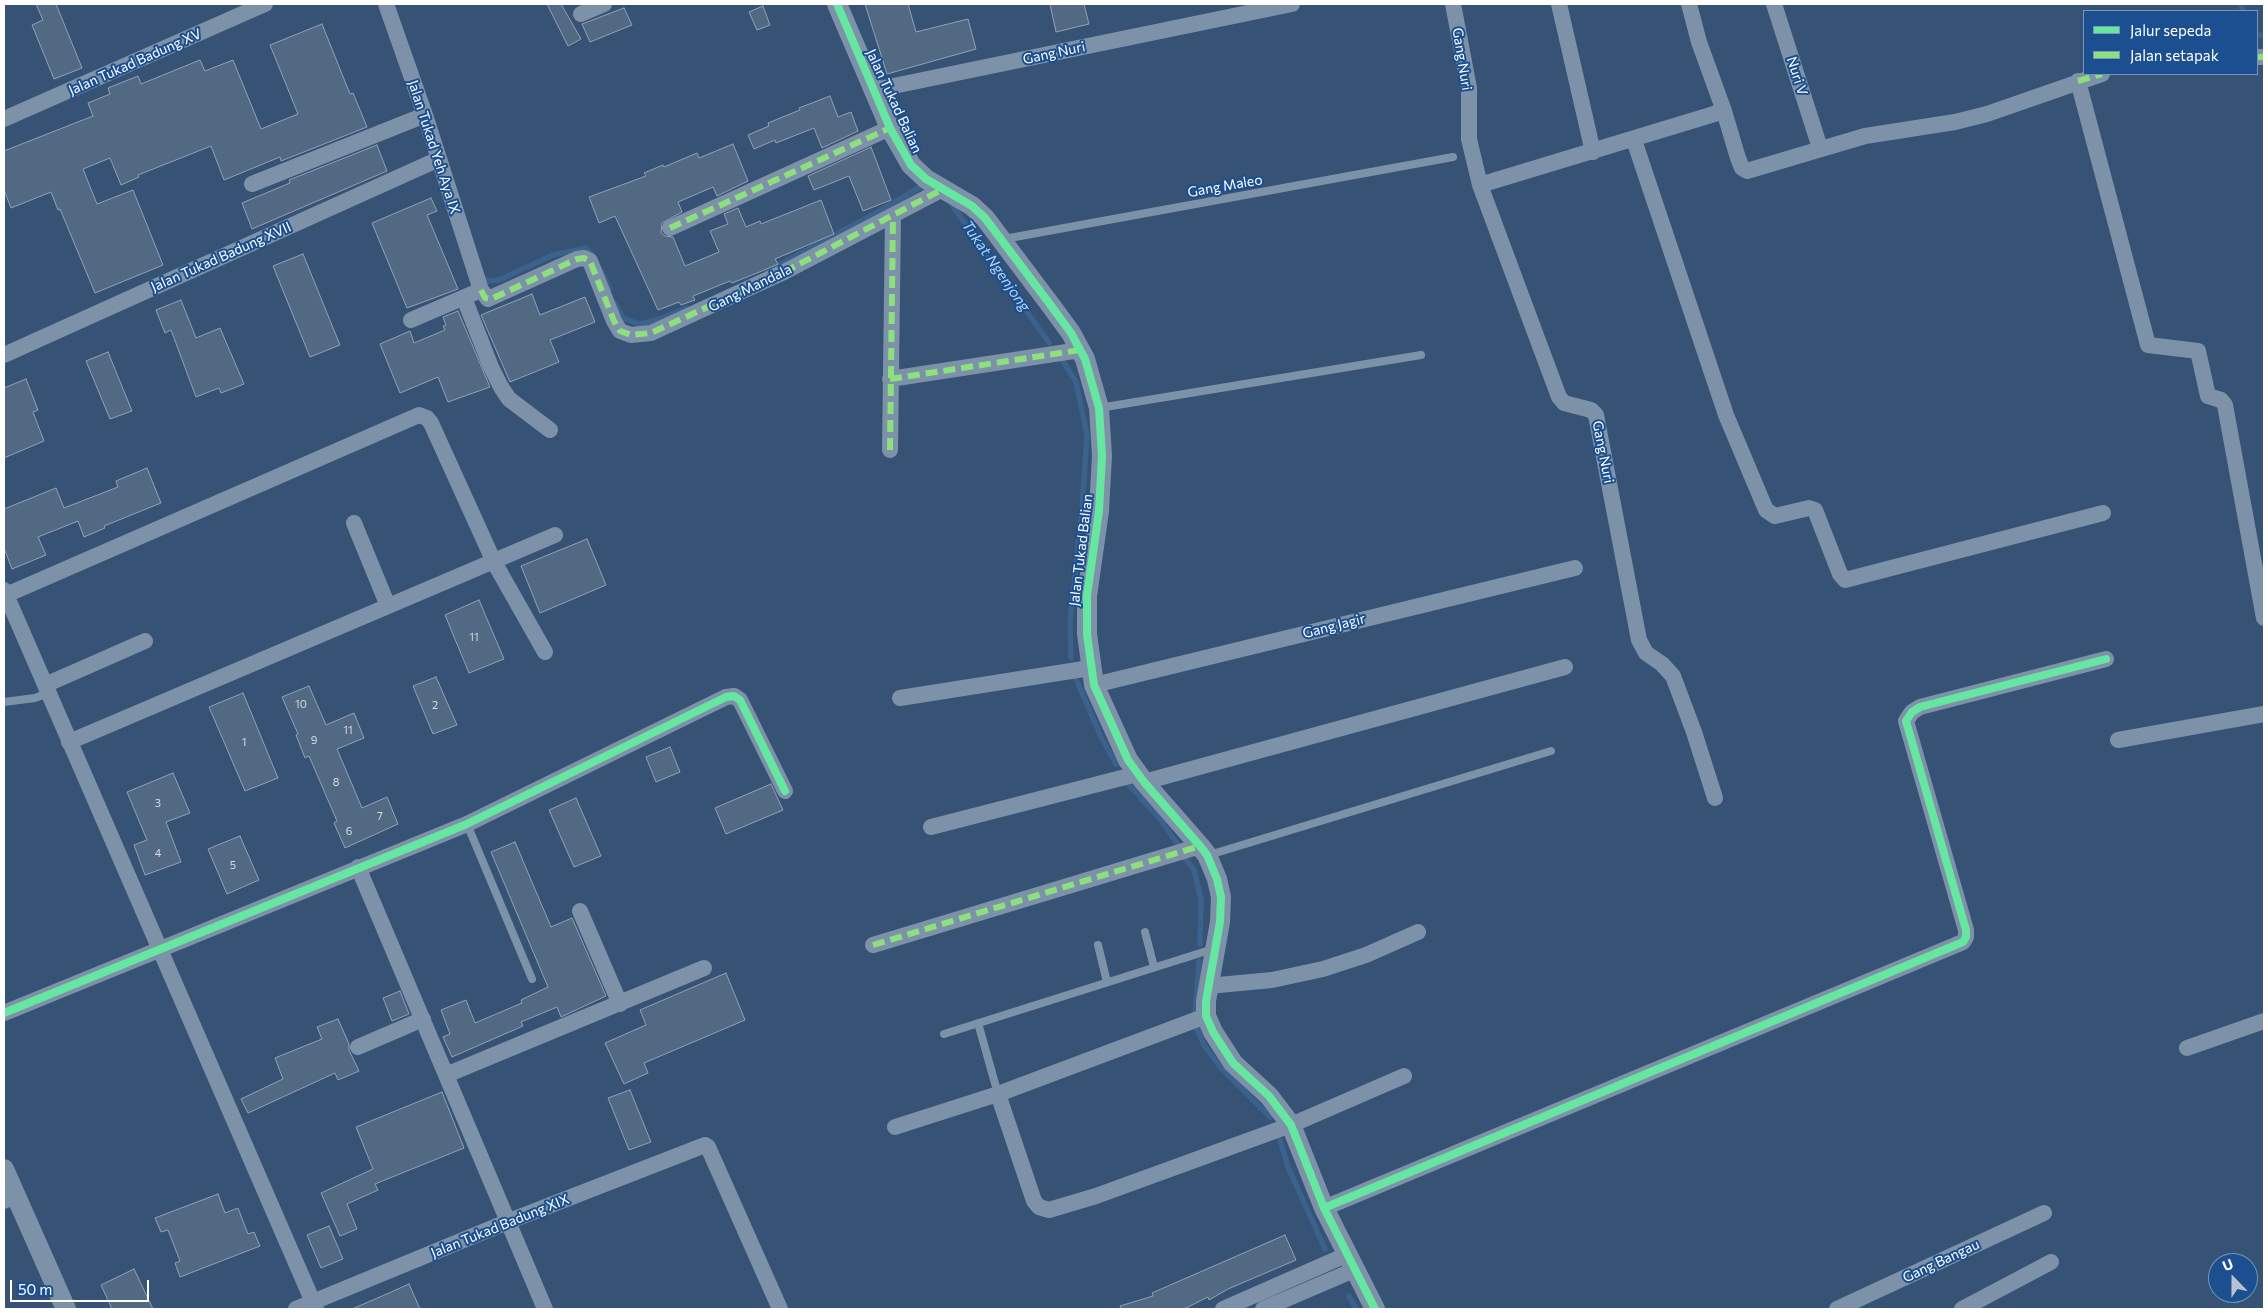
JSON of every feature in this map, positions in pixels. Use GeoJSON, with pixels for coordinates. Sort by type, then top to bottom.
{"type":"FeatureCollection","features":[{"type":"Feature","properties":{"kind":"street","name":"Jalan Tukad Badung XV"},"geometry":{"type":"LineString","coordinates":[[4,119],[265,4]]}},
{"type":"Feature","properties":{"kind":"street","name":"Jalan Tukad Yeh Aya IX"},"geometry":{"type":"LineString","coordinates":[[386,4],[425,116],[481,290]]}},
{"type":"Feature","properties":{"kind":"street"},"geometry":{"type":"LineString","coordinates":[[581,14],[604,4]]}},
{"type":"Feature","properties":{"kind":"street","name":"Jalan Tukad Balian"},"geometry":{"type":"LineString","coordinates":[[836,4],[890,128],[911,165],[926,179],[972,206],[1002,239],[1052,307],[1080,350],[1091,374],[1099,408],[1102,480],[1087,596],[1086,624],[1094,682],[1116,736],[1140,778],[1203,851],[1221,897],[1220,922],[1208,986],[1206,1016]]}},
{"type":"Feature","properties":{"kind":"street","name":"Gang Nuri"},"geometry":{"type":"LineString","coordinates":[[874,90],[1292,4]]}},
{"type":"Feature","properties":{"kind":"street","name":"Gang Nuri"},"geometry":{"type":"LineString","coordinates":[[1453,4],[1468,88],[1469,139],[1480,186],[1559,397],[1564,403],[1591,410],[1596,415],[1639,640],[1646,653],[1662,664],[1673,676],[1694,732],[1715,798]]}},
{"type":"Feature","properties":{"kind":"street"},"geometry":{"type":"LineString","coordinates":[[1560,4],[1593,152]]}},
{"type":"Feature","properties":{"kind":"street"},"geometry":{"type":"LineString","coordinates":[[1688,4],[1738,158],[1742,168],[1747,171],[1865,136],[1955,122],[1987,114],[2099,75]]}},
{"type":"Feature","properties":{"kind":"street","name":"Nuri V"},"geometry":{"type":"LineString","coordinates":[[1774,4],[1820,148]]}},
{"type":"Feature","properties":{"kind":"street"},"geometry":{"type":"LineString","coordinates":[[2078,81],[2148,345],[2198,351],[2208,396],[2221,400],[2225,405],[2264,618]]}},
{"type":"Feature","properties":{"kind":"street"},"geometry":{"type":"LineString","coordinates":[[1480,186],[1724,111]]}},
{"type":"Feature","properties":{"kind":"street"},"geometry":{"type":"LineString","coordinates":[[252,184],[425,116]]}},
{"type":"Feature","properties":{"kind":"street"},"geometry":{"type":"LineString","coordinates":[[670,228],[890,128]]}},
{"type":"Feature","properties":{"kind":"street"},"geometry":{"type":"LineString","coordinates":[[1634,140],[1726,415],[1766,510],[1775,516],[1809,508],[1815,510],[1840,574],[1845,580],[2103,513]]}},
{"type":"Feature","properties":{"kind":"street","name":"Jalan Tukad Badung XVII"},"geometry":{"type":"LineString","coordinates":[[4,355],[439,159]]}},
{"type":"Feature","properties":{"kind":"street","name":"Gang Mandala"},"geometry":{"type":"LineString","coordinates":[[481,290],[485,298],[491,299],[577,259],[584,258],[590,261],[614,321],[620,331],[631,336],[644,335],[668,328],[784,272],[943,189]]}},
{"type":"Feature","properties":{"kind":"street"},"geometry":{"type":"LineString","coordinates":[[890,450],[893,216]]}},
{"type":"Feature","properties":{"kind":"street"},"geometry":{"type":"LineString","coordinates":[[411,320],[481,290]]}},
{"type":"Feature","properties":{"kind":"street"},"geometry":{"type":"LineString","coordinates":[[464,298],[491,367],[501,387],[509,398],[550,430]]}},
{"type":"Feature","properties":{"kind":"street"},"geometry":{"type":"LineString","coordinates":[[890,378],[987,366],[1080,350]]}},
{"type":"Feature","properties":{"kind":"street"},"geometry":{"type":"LineString","coordinates":[[315,1305],[158,949],[5,592],[419,415],[427,418],[431,423],[494,562],[545,652]]}},
{"type":"Feature","properties":{"kind":"street"},"geometry":{"type":"LineString","coordinates":[[354,523],[388,606]]}},
{"type":"Feature","properties":{"kind":"street"},"geometry":{"type":"LineString","coordinates":[[69,742],[555,535]]}},
{"type":"Feature","properties":{"kind":"street","name":"Gang Jagir"},"geometry":{"type":"LineString","coordinates":[[1094,682],[1575,568]]}},
{"type":"Feature","properties":{"kind":"street","name":"Gang Jagir"},"geometry":{"type":"LineString","coordinates":[[1094,682],[1365,629]]}},
{"type":"Feature","properties":{"kind":"street"},"geometry":{"type":"LineString","coordinates":[[46,689],[145,642]]}},
{"type":"Feature","properties":{"kind":"street"},"geometry":{"type":"LineString","coordinates":[[1324,1208],[1963,942],[1966,937],[1966,930],[1906,721],[1912,712],[1920,707],[2106,659]]}},
{"type":"Feature","properties":{"kind":"street"},"geometry":{"type":"LineString","coordinates":[[930,827],[1140,778],[1565,667]]}},
{"type":"Feature","properties":{"kind":"street"},"geometry":{"type":"LineString","coordinates":[[900,698],[1094,682]]}},
{"type":"Feature","properties":{"kind":"street"},"geometry":{"type":"LineString","coordinates":[[4,1013],[467,824],[730,696],[740,700],[785,791]]}},
{"type":"Feature","properties":{"kind":"street"},"geometry":{"type":"LineString","coordinates":[[2118,740],[2264,714]]}},
{"type":"Feature","properties":{"kind":"street"},"geometry":{"type":"LineString","coordinates":[[873,945],[1203,851]]}},
{"type":"Feature","properties":{"kind":"street"},"geometry":{"type":"LineString","coordinates":[[358,867],[545,1309]]}},
{"type":"Feature","properties":{"kind":"street"},"geometry":{"type":"LineString","coordinates":[[580,911],[620,1004]]}},
{"type":"Feature","properties":{"kind":"street"},"geometry":{"type":"LineString","coordinates":[[1208,986],[1272,980],[1323,968],[1366,955],[1418,932]]}},
{"type":"Feature","properties":{"kind":"street"},"geometry":{"type":"LineString","coordinates":[[446,1075],[704,968]]}},
{"type":"Feature","properties":{"kind":"street"},"geometry":{"type":"LineString","coordinates":[[895,1127],[998,1094],[1206,1016],[1213,1032],[1234,1063],[1269,1096],[1291,1125],[1324,1208],[1375,1309]]}},
{"type":"Feature","properties":{"kind":"street"},"geometry":{"type":"LineString","coordinates":[[358,1047],[423,1019]]}},
{"type":"Feature","properties":{"kind":"street"},"geometry":{"type":"LineString","coordinates":[[2187,1048],[2264,1021]]}},
{"type":"Feature","properties":{"kind":"street"},"geometry":{"type":"LineString","coordinates":[[998,1094],[1034,1201],[1044,1210],[1096,1196],[1291,1125],[1404,1076]]}},
{"type":"Feature","properties":{"kind":"street","name":"Jalan Tukad Badung XIX"},"geometry":{"type":"LineString","coordinates":[[296,1309],[315,1305],[508,1222],[705,1145],[708,1147],[780,1309]]}},
{"type":"Feature","properties":{"kind":"street"},"geometry":{"type":"LineString","coordinates":[[4,1169],[10,1198],[66,1309]]}},
{"type":"Feature","properties":{"kind":"street","name":"Gang Bangau"},"geometry":{"type":"LineString","coordinates":[[1837,1309],[2044,1213]]}},
{"type":"Feature","properties":{"kind":"street"},"geometry":{"type":"LineString","coordinates":[[1224,1309],[1350,1262]]}},
{"type":"Feature","properties":{"kind":"street"},"geometry":{"type":"LineString","coordinates":[[1263,1309],[1350,1262]]}},
{"type":"Feature","properties":{"kind":"street"},"geometry":{"type":"LineString","coordinates":[[1962,1309],[2051,1262]]}},
{"type":"Feature","properties":{"kind":"lane","name":"Gang Maleo"},"geometry":{"type":"LineString","coordinates":[[1002,239],[1453,157]]}},
{"type":"Feature","properties":{"kind":"lane"},"geometry":{"type":"LineString","coordinates":[[1099,408],[1421,355]]}},
{"type":"Feature","properties":{"kind":"lane"},"geometry":{"type":"LineString","coordinates":[[4,702],[34,698],[46,689]]}},
{"type":"Feature","properties":{"kind":"lane"},"geometry":{"type":"LineString","coordinates":[[1203,851],[1551,751]]}},
{"type":"Feature","properties":{"kind":"lane"},"geometry":{"type":"LineString","coordinates":[[467,824],[532,979]]}},
{"type":"Feature","properties":{"kind":"lane"},"geometry":{"type":"LineString","coordinates":[[1145,932],[1154,967]]}},
{"type":"Feature","properties":{"kind":"lane"},"geometry":{"type":"LineString","coordinates":[[1098,944],[1107,982]]}},
{"type":"Feature","properties":{"kind":"lane"},"geometry":{"type":"LineString","coordinates":[[944,1034],[1215,949]]}},
{"type":"Feature","properties":{"kind":"lane"},"geometry":{"type":"LineString","coordinates":[[978,1023],[998,1094]]}},
{"type":"Feature","properties":{"kind":"building"},"geometry":{"type":"Polygon","coordinates":[[[36,4],[56,4],[82,68],[54,79],[32,25],[43,20],[36,4]]]}},
{"type":"Feature","properties":{"kind":"building"},"geometry":{"type":"Polygon","coordinates":[[[547,4],[561,4],[581,39],[568,46],[547,4]]]}},
{"type":"Feature","properties":{"kind":"building"},"geometry":{"type":"Polygon","coordinates":[[[865,4],[908,4],[916,32],[968,19],[976,49],[887,74],[865,4]]]}},
{"type":"Feature","properties":{"kind":"building"},"geometry":{"type":"Polygon","coordinates":[[[1050,4],[1084,4],[1089,24],[1056,32],[1050,4]]]}},
{"type":"Feature","properties":{"kind":"building"},"geometry":{"type":"Polygon","coordinates":[[[763,6],[770,25],[757,30],[749,12],[763,6]]]}},
{"type":"Feature","properties":{"kind":"building"},"geometry":{"type":"Polygon","coordinates":[[[624,8],[632,25],[590,42],[582,24],[624,8]]]}},
{"type":"Feature","properties":{"kind":"building"},"geometry":{"type":"Polygon","coordinates":[[[322,24],[350,94],[353,93],[367,127],[281,161],[280,157],[224,180],[211,146],[138,175],[139,177],[121,185],[110,158],[83,169],[97,204],[133,190],[163,265],[95,293],[51,192],[11,208],[4,190],[4,151],[93,116],[88,103],[110,94],[108,88],[138,76],[141,84],[200,60],[205,71],[233,60],[261,129],[298,114],[270,45],[322,24]]]}},
{"type":"Feature","properties":{"kind":"building"},"geometry":{"type":"Polygon","coordinates":[[[830,96],[838,117],[851,112],[858,131],[822,148],[814,128],[776,143],[775,140],[754,149],[748,135],[769,126],[768,123],[800,110],[799,108],[830,96]]]}},
{"type":"Feature","properties":{"kind":"building"},"geometry":{"type":"Polygon","coordinates":[[[733,144],[748,181],[717,196],[713,187],[678,202],[682,212],[662,223],[661,233],[665,236],[673,237],[685,266],[719,252],[710,231],[728,224],[724,214],[738,208],[746,227],[760,221],[761,224],[821,200],[834,234],[775,259],[778,264],[732,283],[730,281],[693,296],[695,300],[681,305],[679,302],[658,310],[615,216],[599,223],[589,197],[646,176],[644,173],[663,165],[664,167],[697,153],[699,158],[733,144]]]}},
{"type":"Feature","properties":{"kind":"building"},"geometry":{"type":"Polygon","coordinates":[[[377,145],[387,171],[252,229],[242,203],[290,183],[289,180],[377,145]]]}},
{"type":"Feature","properties":{"kind":"building"},"geometry":{"type":"Polygon","coordinates":[[[871,147],[891,200],[863,211],[849,176],[814,190],[808,176],[871,147]]]}},
{"type":"Feature","properties":{"kind":"building"},"geometry":{"type":"Polygon","coordinates":[[[431,198],[437,211],[427,215],[458,289],[407,308],[372,223],[431,198]]]}},
{"type":"Feature","properties":{"kind":"building"},"geometry":{"type":"Polygon","coordinates":[[[303,254],[340,345],[310,357],[273,266],[303,254]]]}},
{"type":"Feature","properties":{"kind":"building"},"geometry":{"type":"Polygon","coordinates":[[[532,294],[540,315],[585,297],[595,322],[550,340],[559,362],[510,382],[481,315],[532,294]]]}},
{"type":"Feature","properties":{"kind":"building"},"geometry":{"type":"Polygon","coordinates":[[[181,300],[196,338],[220,328],[244,384],[221,393],[219,388],[196,397],[171,330],[165,333],[156,310],[181,300]]]}},
{"type":"Feature","properties":{"kind":"building"},"geometry":{"type":"Polygon","coordinates":[[[458,311],[490,387],[448,402],[438,377],[400,393],[380,344],[410,331],[414,343],[445,330],[443,326],[446,325],[443,317],[458,311]]]}},
{"type":"Feature","properties":{"kind":"building"},"geometry":{"type":"Polygon","coordinates":[[[108,352],[132,411],[110,419],[86,361],[108,352]]]}},
{"type":"Feature","properties":{"kind":"building"},"geometry":{"type":"Polygon","coordinates":[[[26,379],[38,410],[33,412],[44,441],[4,458],[4,388],[26,379]]]}},
{"type":"Feature","properties":{"kind":"building"},"geometry":{"type":"Polygon","coordinates":[[[147,468],[161,503],[104,526],[105,528],[84,537],[78,521],[38,537],[46,555],[12,569],[4,548],[4,509],[56,488],[64,508],[118,487],[116,481],[147,468]]]}},
{"type":"Feature","properties":{"kind":"building"},"geometry":{"type":"Polygon","coordinates":[[[587,539],[606,585],[540,613],[521,566],[587,539]]]}},
{"type":"Feature","properties":{"kind":"building"},"geometry":{"type":"Polygon","coordinates":[[[479,600],[504,659],[469,673],[445,615],[479,600]]]}},
{"type":"Feature","properties":{"kind":"building"},"geometry":{"type":"Polygon","coordinates":[[[436,677],[457,725],[433,734],[413,686],[436,677]]]}},
{"type":"Feature","properties":{"kind":"building"},"geometry":{"type":"Polygon","coordinates":[[[309,686],[326,725],[354,713],[364,738],[337,749],[362,808],[387,797],[398,824],[345,848],[334,823],[337,821],[309,756],[305,758],[296,735],[298,734],[282,697],[309,686]]]}},
{"type":"Feature","properties":{"kind":"building"},"geometry":{"type":"Polygon","coordinates":[[[243,693],[278,778],[245,791],[209,707],[243,693]]]}},
{"type":"Feature","properties":{"kind":"building"},"geometry":{"type":"Polygon","coordinates":[[[670,747],[680,772],[656,782],[646,757],[670,747]]]}},
{"type":"Feature","properties":{"kind":"building"},"geometry":{"type":"Polygon","coordinates":[[[173,773],[190,813],[166,822],[181,862],[145,875],[134,845],[147,840],[127,792],[173,773]]]}},
{"type":"Feature","properties":{"kind":"building"},"geometry":{"type":"Polygon","coordinates":[[[771,784],[783,810],[726,834],[715,808],[771,784]]]}},
{"type":"Feature","properties":{"kind":"building"},"geometry":{"type":"Polygon","coordinates":[[[576,798],[601,856],[574,867],[549,810],[576,798]]]}},
{"type":"Feature","properties":{"kind":"building"},"geometry":{"type":"Polygon","coordinates":[[[240,836],[259,880],[227,894],[208,849],[240,836]]]}},
{"type":"Feature","properties":{"kind":"building"},"geometry":{"type":"Polygon","coordinates":[[[515,842],[551,927],[572,918],[606,996],[561,1017],[557,1007],[521,1022],[523,1026],[452,1057],[443,1037],[450,1034],[441,1010],[466,1000],[475,1023],[522,1003],[521,1000],[548,987],[491,852],[515,842]]]}},
{"type":"Feature","properties":{"kind":"building"},"geometry":{"type":"Polygon","coordinates":[[[726,973],[745,1020],[644,1063],[648,1073],[624,1084],[605,1043],[646,1025],[640,1010],[726,973]]]}},
{"type":"Feature","properties":{"kind":"building"},"geometry":{"type":"Polygon","coordinates":[[[400,991],[409,1014],[392,1021],[383,998],[400,991]]]}},
{"type":"Feature","properties":{"kind":"building"},"geometry":{"type":"Polygon","coordinates":[[[338,1019],[359,1071],[338,1080],[335,1073],[248,1113],[241,1099],[283,1079],[275,1058],[322,1039],[317,1027],[338,1019]]]}},
{"type":"Feature","properties":{"kind":"building"},"geometry":{"type":"Polygon","coordinates":[[[630,1090],[651,1142],[629,1150],[608,1098],[630,1090]]]}},
{"type":"Feature","properties":{"kind":"building"},"geometry":{"type":"Polygon","coordinates":[[[442,1092],[464,1148],[375,1184],[378,1190],[347,1204],[357,1229],[340,1236],[321,1193],[373,1169],[356,1127],[442,1092]]]}},
{"type":"Feature","properties":{"kind":"building"},"geometry":{"type":"Polygon","coordinates":[[[218,1194],[225,1213],[238,1208],[248,1234],[254,1232],[260,1246],[180,1277],[175,1263],[180,1261],[168,1230],[161,1232],[155,1218],[218,1194]]]}},
{"type":"Feature","properties":{"kind":"building"},"geometry":{"type":"Polygon","coordinates":[[[329,1226],[343,1259],[321,1268],[307,1235],[329,1226]]]}},
{"type":"Feature","properties":{"kind":"building"},"geometry":{"type":"Polygon","coordinates":[[[1285,1235],[1296,1260],[1228,1289],[1209,1300],[1208,1297],[1184,1309],[1121,1309],[1120,1306],[1153,1296],[1152,1293],[1285,1235]]]}},
{"type":"Feature","properties":{"kind":"building"},"geometry":{"type":"Polygon","coordinates":[[[134,1269],[153,1309],[112,1309],[101,1285],[134,1269]]]}},
{"type":"Feature","properties":{"kind":"building"},"geometry":{"type":"Polygon","coordinates":[[[409,1284],[420,1309],[352,1309],[389,1293],[409,1284]]]}},
{"type":"Feature","properties":{"kind":"waterway"},"geometry":{"type":"LineString","coordinates":[[2240,4],[2243,10]]}},
{"type":"Feature","properties":{"kind":"waterway"},"geometry":{"type":"LineString","coordinates":[[2258,34],[2264,36]]}},
{"type":"Feature","properties":{"kind":"waterway"},"geometry":{"type":"LineString","coordinates":[[768,271],[922,186],[926,189]]}},
{"type":"Feature","properties":{"kind":"waterway","name":"Tukat Ngenjong"},"geometry":{"type":"LineString","coordinates":[[952,205],[1049,343]]}},
{"type":"Feature","properties":{"kind":"waterway"},"geometry":{"type":"LineString","coordinates":[[482,276],[487,281],[499,280],[553,255],[586,248],[593,256]]}},
{"type":"Feature","properties":{"kind":"waterway"},"geometry":{"type":"LineString","coordinates":[[601,271],[610,289]]}},
{"type":"Feature","properties":{"kind":"waterway"},"geometry":{"type":"LineString","coordinates":[[615,303],[623,318],[639,324],[657,320],[687,308]]}},
{"type":"Feature","properties":{"kind":"waterway","name":"Tukat Ngenjong"},"geometry":{"type":"LineString","coordinates":[[1063,361],[1076,382],[1087,435],[1082,509],[1070,623],[1071,658]]}},
{"type":"Feature","properties":{"kind":"waterway","name":"Tukat Ngenjong"},"geometry":{"type":"LineString","coordinates":[[1076,679],[1101,737],[1116,764]]}},
{"type":"Feature","properties":{"kind":"waterway","name":"Tukat Ngenjong"},"geometry":{"type":"LineString","coordinates":[[1127,783],[1160,819],[1178,845]]}},
{"type":"Feature","properties":{"kind":"waterway","name":"Tukat Ngenjong"},"geometry":{"type":"LineString","coordinates":[[1185,858],[1194,870],[1201,899],[1200,944]]}},
{"type":"Feature","properties":{"kind":"waterway","name":"Tukat Ngenjong"},"geometry":{"type":"LineString","coordinates":[[1195,1013],[1199,961]]}},
{"type":"Feature","properties":{"kind":"waterway","name":"Tukat Ngenjong"},"geometry":{"type":"LineString","coordinates":[[1196,1026],[1204,1045],[1220,1067],[1270,1117]]}},
{"type":"Feature","properties":{"kind":"waterway","name":"Tukat Ngenjong"},"geometry":{"type":"LineString","coordinates":[[1280,1140],[1288,1167],[1325,1249]]}},
{"type":"Feature","properties":{"kind":"waterway","name":"Tukat Ngenjong"},"geometry":{"type":"LineString","coordinates":[[1349,1296],[1356,1309]]}},
{"type":"Feature","properties":{"kind":"marked path"},"geometry":{"type":"LineString","coordinates":[[2258,57],[2264,57]]}},
{"type":"Feature","properties":{"kind":"marked path"},"geometry":{"type":"LineString","coordinates":[[2078,81],[2099,75]]}},
{"type":"Feature","properties":{"kind":"marked path"},"geometry":{"type":"LineString","coordinates":[[670,228],[890,128]]}},
{"type":"Feature","properties":{"kind":"marked path"},"geometry":{"type":"LineString","coordinates":[[481,290],[485,298],[491,299],[577,259],[584,258],[590,261],[614,321],[620,331],[631,335],[651,333],[784,272],[943,189]]}},
{"type":"Feature","properties":{"kind":"marked path"},"geometry":{"type":"LineString","coordinates":[[890,450],[893,216]]}},
{"type":"Feature","properties":{"kind":"marked path"},"geometry":{"type":"LineString","coordinates":[[890,379],[1080,350]]}},
{"type":"Feature","properties":{"kind":"marked path"},"geometry":{"type":"LineString","coordinates":[[873,945],[1200,846]]}},
{"type":"Feature","properties":{"kind":"cycle path"},"geometry":{"type":"LineString","coordinates":[[837,4],[890,128],[911,165],[926,179],[972,206],[985,218],[1071,333],[1085,359],[1099,408],[1102,456],[1099,511],[1087,596],[1087,634],[1094,685],[1128,760],[1144,782],[1207,855],[1217,879],[1221,897],[1220,922],[1206,1001],[1206,1016],[1213,1032],[1233,1063],[1269,1096],[1291,1125],[1324,1208],[1375,1309]]}},
{"type":"Feature","properties":{"kind":"cycle path"},"geometry":{"type":"LineString","coordinates":[[1324,1208],[1963,942],[1966,937],[1966,930],[1906,721],[1912,712],[1920,707],[2106,659]]}},
{"type":"Feature","properties":{"kind":"cycle path"},"geometry":{"type":"LineString","coordinates":[[4,1013],[467,824],[726,697],[734,696],[740,700],[785,791]]}}]}
